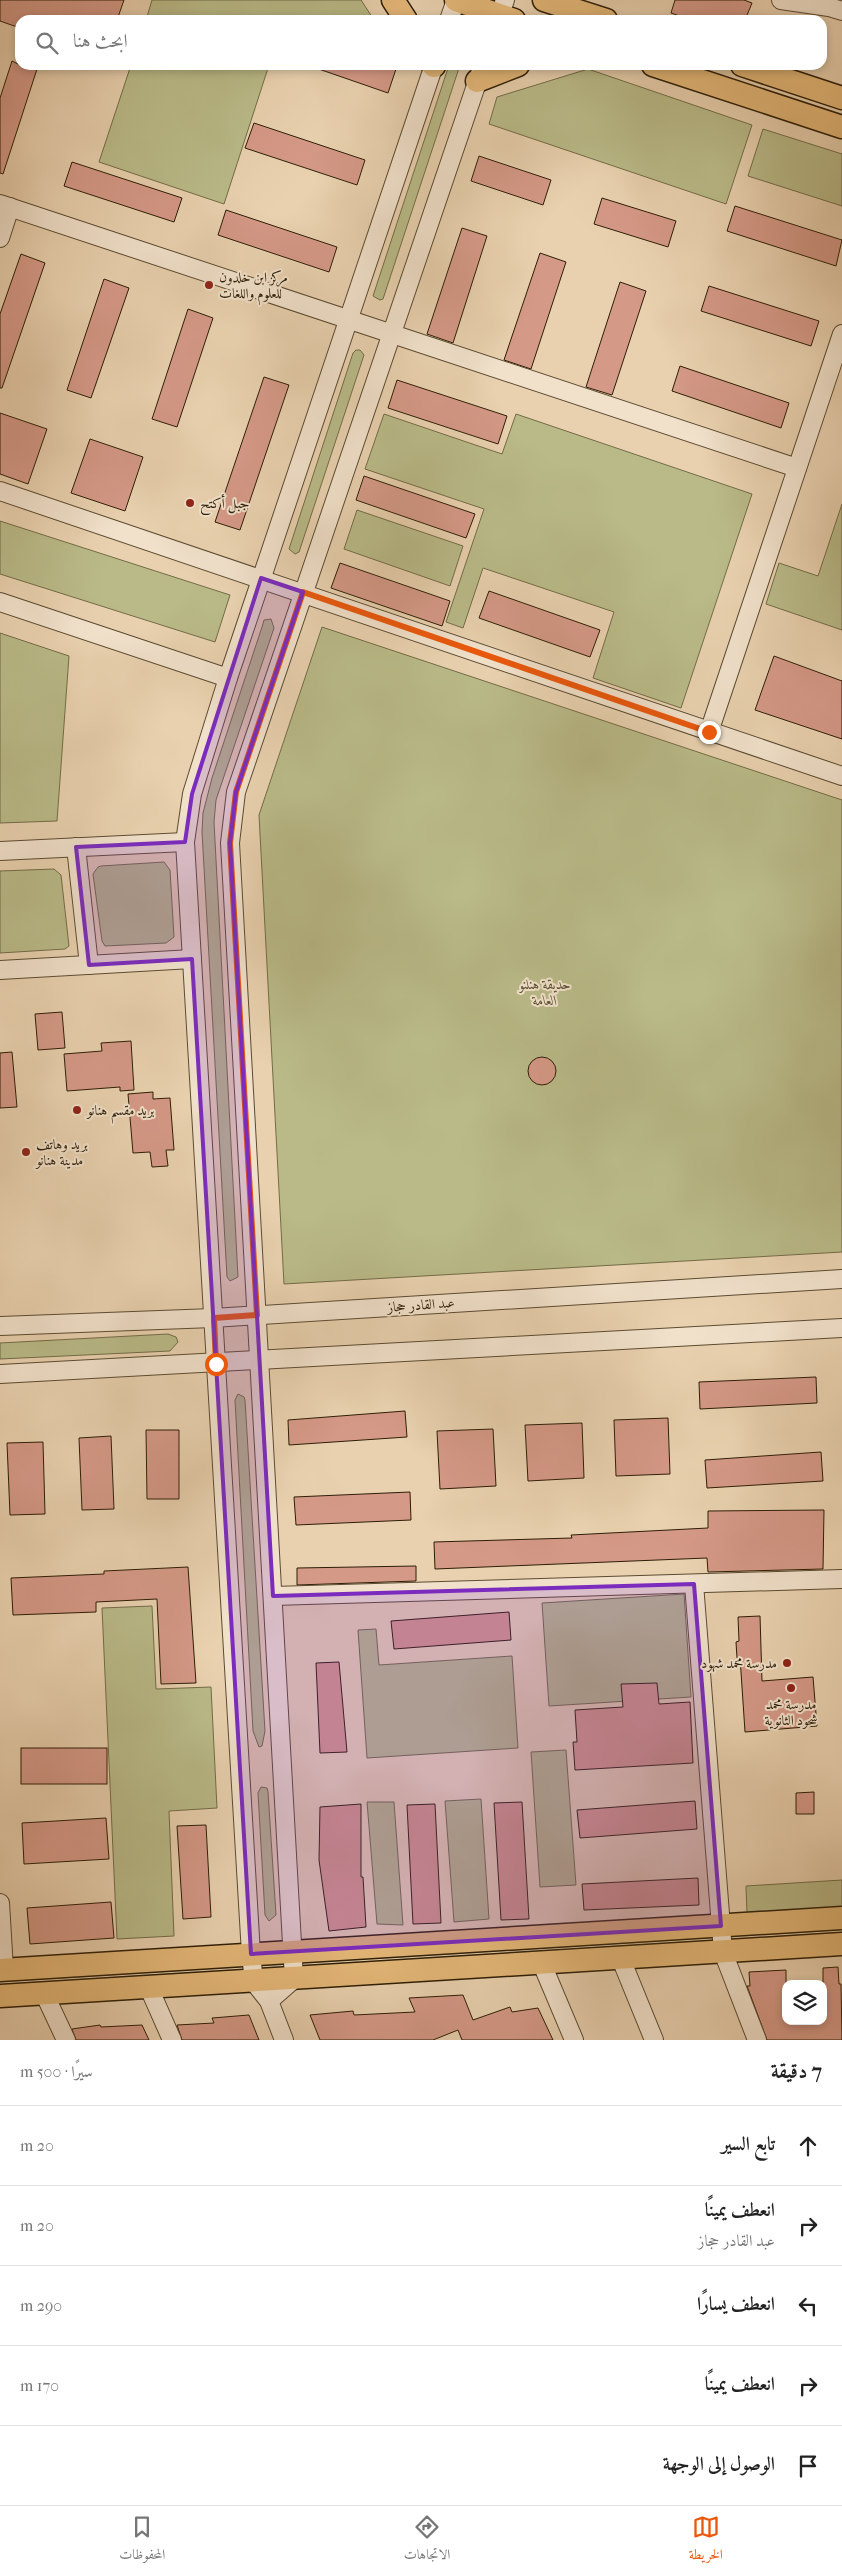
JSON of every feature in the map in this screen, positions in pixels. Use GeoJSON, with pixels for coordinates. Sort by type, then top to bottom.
{"type":"FeatureCollection","features":[{"type":"Feature","properties":{"kind":"main road"},"geometry":{"type":"LineString","coordinates":[[393,0],[403,15]]}},
{"type":"Feature","properties":{"kind":"main road"},"geometry":{"type":"LineString","coordinates":[[456,0],[504,14]]}},
{"type":"Feature","properties":{"kind":"main road"},"geometry":{"type":"LineString","coordinates":[[548,0],[592,15]]}},
{"type":"Feature","properties":{"kind":"main road"},"geometry":{"type":"LineString","coordinates":[[480,73],[494,70]]}},
{"type":"Feature","properties":{"kind":"main road"},"geometry":{"type":"LineString","coordinates":[[667,70],[842,127]]}},
{"type":"Feature","properties":{"kind":"main road"},"geometry":{"type":"LineString","coordinates":[[757,70],[842,98]]}},
{"type":"Feature","properties":{"kind":"main road"},"geometry":{"type":"LineString","coordinates":[[2,1969],[842,1918]]}},
{"type":"Feature","properties":{"kind":"main road"},"geometry":{"type":"LineString","coordinates":[[0,1996],[254,1982],[842,1944]]}},
{"type":"Feature","properties":{"kind":"street"},"geometry":{"type":"LineString","coordinates":[[451,15],[456,0]]}},
{"type":"Feature","properties":{"kind":"street"},"geometry":{"type":"LineString","coordinates":[[781,0],[829,7],[842,11]]}},
{"type":"Feature","properties":{"kind":"street"},"geometry":{"type":"LineString","coordinates":[[284,2040],[269,2001],[254,1982],[251,1954],[185,842],[192,794],[228,678],[431,70]]}},
{"type":"Feature","properties":{"kind":"street"},"geometry":{"type":"LineString","coordinates":[[269,2001],[294,1979],[230,843],[236,792],[480,73]]}},
{"type":"Feature","properties":{"kind":"street"},"geometry":{"type":"LineString","coordinates":[[0,238],[5,205],[797,468]]}},
{"type":"Feature","properties":{"kind":"street"},"geometry":{"type":"LineString","coordinates":[[709,732],[842,334]]}},
{"type":"Feature","properties":{"kind":"street"},"geometry":{"type":"LineString","coordinates":[[0,491],[842,776]]}},
{"type":"Feature","properties":{"kind":"street"},"geometry":{"type":"LineString","coordinates":[[0,602],[228,678]]}},
{"type":"Feature","properties":{"kind":"street"},"geometry":{"type":"LineString","coordinates":[[0,851],[185,842]]}},
{"type":"Feature","properties":{"kind":"street"},"geometry":{"type":"LineString","coordinates":[[76,846],[89,965]]}},
{"type":"Feature","properties":{"kind":"street"},"geometry":{"type":"LineString","coordinates":[[0,970],[192,958]]}},
{"type":"Feature","properties":{"kind":"street","name":"عبد القادر حجاز"},"geometry":{"type":"LineString","coordinates":[[0,1326],[214,1318],[842,1279]]}},
{"type":"Feature","properties":{"kind":"street"},"geometry":{"type":"LineString","coordinates":[[0,1374],[259,1362],[842,1328]]}},
{"type":"Feature","properties":{"kind":"street"},"geometry":{"type":"LineString","coordinates":[[273,1596],[842,1579]]}},
{"type":"Feature","properties":{"kind":"street"},"geometry":{"type":"LineString","coordinates":[[694,1584],[723,1952],[757,2040]]}},
{"type":"Feature","properties":{"kind":"street"},"geometry":{"type":"LineString","coordinates":[[0,1903],[2,1969]]}},
{"type":"Feature","properties":{"kind":"street"},"geometry":{"type":"LineString","coordinates":[[620,1959],[654,2040]]}},
{"type":"Feature","properties":{"kind":"street"},"geometry":{"type":"LineString","coordinates":[[542,1964],[574,2040]]}},
{"type":"Feature","properties":{"kind":"street"},"geometry":{"type":"LineString","coordinates":[[150,1988],[172,2040]]}},
{"type":"Feature","properties":{"kind":"street"},"geometry":{"type":"LineString","coordinates":[[44,1994],[66,2040]]}},
{"type":"Feature","properties":{"kind":"highlighted area"},"geometry":{"type":"Polygon","coordinates":[[[261,578],[303,592],[236,792],[230,843],[273,1596],[694,1584],[721,1926],[251,1954],[192,959],[89,965],[76,847],[185,842],[192,794],[261,578]]]}},
{"type":"Feature","properties":{"kind":"green space"},"geometry":{"type":"Polygon","coordinates":[[[152,0],[361,0],[371,15],[148,15],[152,0]]]}},
{"type":"Feature","properties":{"kind":"green space"},"geometry":{"type":"Polygon","coordinates":[[[129,70],[267,70],[224,204],[99,162],[129,70]]]}},
{"type":"Feature","properties":{"kind":"green space"},"geometry":{"type":"Polygon","coordinates":[[[447,70],[458,70],[383,299],[380,300],[373,296],[447,70]]]}},
{"type":"Feature","properties":{"kind":"green space"},"geometry":{"type":"Polygon","coordinates":[[[585,70],[591,70],[752,125],[726,204],[489,124],[497,97],[585,70]]]}},
{"type":"Feature","properties":{"kind":"green space"},"geometry":{"type":"Polygon","coordinates":[[[763,129],[842,154],[842,206],[748,176],[763,129]]]}},
{"type":"Feature","properties":{"kind":"green space"},"geometry":{"type":"Polygon","coordinates":[[[356,350],[360,350],[364,355],[299,552],[295,554],[289,549],[353,353],[356,350]]]}},
{"type":"Feature","properties":{"kind":"green space"},"geometry":{"type":"Polygon","coordinates":[[[384,414],[502,454],[516,414],[752,494],[681,708],[593,678],[614,612],[483,568],[463,628],[446,622],[484,509],[365,469],[384,414]]]}},
{"type":"Feature","properties":{"kind":"green space"},"geometry":{"type":"Polygon","coordinates":[[[842,504],[842,630],[766,604],[779,563],[818,576],[842,504]]]}},
{"type":"Feature","properties":{"kind":"green space"},"geometry":{"type":"Polygon","coordinates":[[[357,510],[463,546],[450,586],[344,549],[357,510]]]}},
{"type":"Feature","properties":{"kind":"green space"},"geometry":{"type":"Polygon","coordinates":[[[0,521],[230,595],[215,642],[0,574],[0,521]]]}},
{"type":"Feature","properties":{"kind":"green space"},"geometry":{"type":"Polygon","coordinates":[[[271,619],[274,628],[216,800],[214,822],[238,1277],[230,1281],[227,1277],[202,832],[203,813],[212,778],[264,620],[271,619]]]}},
{"type":"Feature","properties":{"kind":"green space","name":"حديقة هنلنو العامة"},"geometry":{"type":"Polygon","coordinates":[[[322,627],[842,800],[842,1252],[284,1284],[259,815],[322,627]]]}},
{"type":"Feature","properties":{"kind":"green space"},"geometry":{"type":"Polygon","coordinates":[[[0,633],[69,656],[57,821],[0,823],[0,633]]]}},
{"type":"Feature","properties":{"kind":"green space"},"geometry":{"type":"Polygon","coordinates":[[[164,862],[170,870],[174,937],[166,943],[105,946],[102,941],[93,874],[101,866],[164,862]]]}},
{"type":"Feature","properties":{"kind":"green space"},"geometry":{"type":"Polygon","coordinates":[[[54,869],[61,875],[69,946],[65,949],[0,953],[0,871],[54,869]]]}},
{"type":"Feature","properties":{"kind":"green space"},"geometry":{"type":"Polygon","coordinates":[[[168,1334],[176,1337],[178,1342],[170,1351],[0,1359],[0,1343],[168,1334]]]}},
{"type":"Feature","properties":{"kind":"green space"},"geometry":{"type":"Polygon","coordinates":[[[238,1394],[244,1397],[245,1400],[265,1731],[262,1746],[259,1747],[253,1731],[235,1400],[238,1394]]]}},
{"type":"Feature","properties":{"kind":"green space"},"geometry":{"type":"Polygon","coordinates":[[[684,1594],[691,1697],[549,1706],[542,1603],[684,1594]]]}},
{"type":"Feature","properties":{"kind":"green space"},"geometry":{"type":"Polygon","coordinates":[[[152,1606],[156,1689],[211,1687],[217,1808],[169,1811],[174,1936],[117,1939],[102,1608],[152,1606]]]}},
{"type":"Feature","properties":{"kind":"green space"},"geometry":{"type":"Polygon","coordinates":[[[376,1629],[379,1665],[512,1656],[518,1748],[367,1758],[358,1630],[376,1629]]]}},
{"type":"Feature","properties":{"kind":"green space"},"geometry":{"type":"Polygon","coordinates":[[[566,1750],[576,1885],[540,1887],[531,1752],[566,1750]]]}},
{"type":"Feature","properties":{"kind":"green space"},"geometry":{"type":"Polygon","coordinates":[[[261,1787],[267,1788],[268,1792],[276,1915],[269,1921],[265,1915],[258,1793],[261,1787]]]}},
{"type":"Feature","properties":{"kind":"green space"},"geometry":{"type":"Polygon","coordinates":[[[481,1799],[489,1919],[454,1922],[445,1801],[481,1799]]]}},
{"type":"Feature","properties":{"kind":"green space"},"geometry":{"type":"Polygon","coordinates":[[[367,1802],[394,1802],[403,1925],[377,1924],[367,1802]]]}},
{"type":"Feature","properties":{"kind":"green space"},"geometry":{"type":"Polygon","coordinates":[[[842,1880],[842,1907],[747,1913],[746,1886],[842,1880]]]}},
{"type":"Feature","properties":{"kind":"building"},"geometry":{"type":"Polygon","coordinates":[[[0,0],[124,0],[119,15],[15,15],[15,26],[0,21],[0,0]]]}},
{"type":"Feature","properties":{"kind":"building"},"geometry":{"type":"Polygon","coordinates":[[[675,0],[744,0],[752,3],[747,15],[677,15],[671,13],[675,0]]]}},
{"type":"Feature","properties":{"kind":"building"},"geometry":{"type":"Polygon","coordinates":[[[12,61],[15,62],[15,70],[37,70],[3,174],[0,173],[0,98],[12,61]]]}},
{"type":"Feature","properties":{"kind":"building"},"geometry":{"type":"Polygon","coordinates":[[[322,70],[396,70],[388,93],[322,70]]]}},
{"type":"Feature","properties":{"kind":"building"},"geometry":{"type":"Polygon","coordinates":[[[254,123],[365,160],[357,185],[245,148],[254,123]]]}},
{"type":"Feature","properties":{"kind":"building"},"geometry":{"type":"Polygon","coordinates":[[[479,156],[551,180],[543,205],[471,181],[479,156]]]}},
{"type":"Feature","properties":{"kind":"building"},"geometry":{"type":"Polygon","coordinates":[[[72,162],[182,198],[174,222],[64,186],[72,162]]]}},
{"type":"Feature","properties":{"kind":"building"},"geometry":{"type":"Polygon","coordinates":[[[602,198],[676,221],[668,247],[594,224],[602,198]]]}},
{"type":"Feature","properties":{"kind":"building"},"geometry":{"type":"Polygon","coordinates":[[[735,206],[842,240],[836,266],[727,231],[735,206]]]}},
{"type":"Feature","properties":{"kind":"building"},"geometry":{"type":"Polygon","coordinates":[[[226,210],[337,247],[329,272],[218,235],[226,210]]]}},
{"type":"Feature","properties":{"kind":"building"},"geometry":{"type":"Polygon","coordinates":[[[462,228],[487,236],[453,343],[427,334],[462,228]]]}},
{"type":"Feature","properties":{"kind":"building"},"geometry":{"type":"Polygon","coordinates":[[[540,253],[566,262],[531,369],[504,360],[540,253]]]}},
{"type":"Feature","properties":{"kind":"building"},"geometry":{"type":"Polygon","coordinates":[[[21,254],[45,263],[2,388],[0,388],[0,314],[21,254]]]}},
{"type":"Feature","properties":{"kind":"building"},"geometry":{"type":"Polygon","coordinates":[[[104,279],[129,288],[91,398],[67,390],[104,279]]]}},
{"type":"Feature","properties":{"kind":"building"},"geometry":{"type":"Polygon","coordinates":[[[620,282],[646,291],[612,395],[586,387],[620,282]]]}},
{"type":"Feature","properties":{"kind":"building"},"geometry":{"type":"Polygon","coordinates":[[[709,286],[819,321],[811,346],[701,311],[709,286]]]}},
{"type":"Feature","properties":{"kind":"building"},"geometry":{"type":"Polygon","coordinates":[[[188,309],[213,318],[177,427],[152,419],[188,309]]]}},
{"type":"Feature","properties":{"kind":"building"},"geometry":{"type":"Polygon","coordinates":[[[680,366],[789,403],[781,428],[672,391],[680,366]]]}},
{"type":"Feature","properties":{"kind":"building"},"geometry":{"type":"Polygon","coordinates":[[[264,377],[289,385],[240,530],[215,522],[264,377]]]}},
{"type":"Feature","properties":{"kind":"building"},"geometry":{"type":"Polygon","coordinates":[[[397,380],[507,416],[498,444],[388,408],[397,380]]]}},
{"type":"Feature","properties":{"kind":"building"},"geometry":{"type":"Polygon","coordinates":[[[0,413],[47,429],[28,484],[0,474],[0,413]]]}},
{"type":"Feature","properties":{"kind":"building"},"geometry":{"type":"Polygon","coordinates":[[[90,439],[143,457],[125,511],[71,493],[90,439]]]}},
{"type":"Feature","properties":{"kind":"building"},"geometry":{"type":"Polygon","coordinates":[[[364,476],[475,514],[466,538],[356,500],[364,476]]]}},
{"type":"Feature","properties":{"kind":"building"},"geometry":{"type":"Polygon","coordinates":[[[340,563],[450,601],[442,626],[331,588],[340,563]]]}},
{"type":"Feature","properties":{"kind":"building"},"geometry":{"type":"Polygon","coordinates":[[[489,591],[600,630],[590,657],[479,618],[489,591]]]}},
{"type":"Feature","properties":{"kind":"building"},"geometry":{"type":"Polygon","coordinates":[[[774,656],[842,681],[842,739],[755,710],[774,656]]]}},
{"type":"Feature","properties":{"kind":"building"},"geometry":{"type":"Polygon","coordinates":[[[62,1012],[65,1048],[38,1050],[35,1014],[62,1012]]]}},
{"type":"Feature","properties":{"kind":"building"},"geometry":{"type":"Polygon","coordinates":[[[131,1041],[134,1090],[120,1091],[120,1087],[67,1091],[64,1054],[102,1051],[101,1043],[131,1041]]]}},
{"type":"Feature","properties":{"kind":"building"},"geometry":{"type":"Polygon","coordinates":[[[12,1052],[17,1107],[0,1108],[0,1053],[12,1052]]]}},
{"type":"Feature","properties":{"kind":"building"},"geometry":{"type":"Polygon","coordinates":[[[542,1057],[552,1061],[556,1071],[552,1081],[542,1085],[532,1081],[528,1071],[532,1061],[542,1057]]]}},
{"type":"Feature","properties":{"kind":"building"},"geometry":{"type":"Polygon","coordinates":[[[153,1092],[153,1099],[170,1098],[174,1150],[166,1150],[168,1166],[152,1167],[150,1152],[133,1153],[128,1094],[153,1092]]]}},
{"type":"Feature","properties":{"kind":"building"},"geometry":{"type":"Polygon","coordinates":[[[816,1377],[817,1403],[700,1409],[699,1382],[816,1377]]]}},
{"type":"Feature","properties":{"kind":"building"},"geometry":{"type":"Polygon","coordinates":[[[405,1411],[407,1437],[289,1445],[288,1420],[405,1411]]]}},
{"type":"Feature","properties":{"kind":"building"},"geometry":{"type":"Polygon","coordinates":[[[668,1418],[670,1474],[616,1476],[614,1420],[668,1418]]]}},
{"type":"Feature","properties":{"kind":"building"},"geometry":{"type":"Polygon","coordinates":[[[582,1423],[584,1478],[528,1481],[525,1425],[582,1423]]]}},
{"type":"Feature","properties":{"kind":"building"},"geometry":{"type":"Polygon","coordinates":[[[493,1429],[496,1486],[440,1489],[437,1431],[493,1429]]]}},
{"type":"Feature","properties":{"kind":"building"},"geometry":{"type":"Polygon","coordinates":[[[146,1430],[179,1430],[179,1499],[147,1499],[146,1430]]]}},
{"type":"Feature","properties":{"kind":"building"},"geometry":{"type":"Polygon","coordinates":[[[111,1436],[114,1509],[82,1510],[79,1438],[111,1436]]]}},
{"type":"Feature","properties":{"kind":"building"},"geometry":{"type":"Polygon","coordinates":[[[43,1442],[45,1514],[10,1515],[7,1443],[43,1442]]]}},
{"type":"Feature","properties":{"kind":"building"},"geometry":{"type":"Polygon","coordinates":[[[821,1452],[823,1481],[707,1488],[705,1460],[821,1452]]]}},
{"type":"Feature","properties":{"kind":"building"},"geometry":{"type":"Polygon","coordinates":[[[410,1492],[411,1520],[296,1525],[294,1497],[410,1492]]]}},
{"type":"Feature","properties":{"kind":"building"},"geometry":{"type":"Polygon","coordinates":[[[824,1510],[823,1569],[708,1572],[707,1558],[435,1569],[434,1542],[572,1538],[571,1535],[708,1528],[708,1511],[824,1510]]]}},
{"type":"Feature","properties":{"kind":"building"},"geometry":{"type":"Polygon","coordinates":[[[416,1566],[416,1581],[297,1585],[297,1568],[416,1566]]]}},
{"type":"Feature","properties":{"kind":"building"},"geometry":{"type":"Polygon","coordinates":[[[188,1567],[196,1683],[161,1684],[157,1599],[96,1602],[96,1612],[13,1615],[11,1578],[104,1574],[104,1571],[188,1567]]]}},
{"type":"Feature","properties":{"kind":"building"},"geometry":{"type":"Polygon","coordinates":[[[509,1612],[511,1640],[394,1649],[391,1621],[509,1612]]]}},
{"type":"Feature","properties":{"kind":"building"},"geometry":{"type":"Polygon","coordinates":[[[760,1616],[762,1681],[813,1677],[817,1726],[745,1732],[740,1657],[737,1658],[736,1642],[739,1641],[738,1617],[760,1616]]]}},
{"type":"Feature","properties":{"kind":"building"},"geometry":{"type":"Polygon","coordinates":[[[339,1662],[347,1752],[320,1753],[316,1663],[339,1662]]]}},
{"type":"Feature","properties":{"kind":"building"},"geometry":{"type":"Polygon","coordinates":[[[657,1683],[659,1704],[690,1702],[693,1763],[575,1770],[573,1742],[577,1742],[575,1710],[623,1707],[621,1684],[657,1683]]]}},
{"type":"Feature","properties":{"kind":"building"},"geometry":{"type":"Polygon","coordinates":[[[21,1748],[107,1748],[107,1784],[21,1784],[21,1748]]]}},
{"type":"Feature","properties":{"kind":"building"},"geometry":{"type":"Polygon","coordinates":[[[814,1792],[814,1814],[796,1814],[796,1793],[814,1792]]]}},
{"type":"Feature","properties":{"kind":"building"},"geometry":{"type":"Polygon","coordinates":[[[695,1801],[697,1829],[580,1838],[577,1810],[695,1801]]]}},
{"type":"Feature","properties":{"kind":"building"},"geometry":{"type":"Polygon","coordinates":[[[522,1802],[529,1919],[501,1920],[494,1803],[522,1802]]]}},
{"type":"Feature","properties":{"kind":"building"},"geometry":{"type":"Polygon","coordinates":[[[361,1804],[361,1877],[363,1877],[366,1927],[329,1931],[319,1860],[320,1807],[361,1804]]]}},
{"type":"Feature","properties":{"kind":"building"},"geometry":{"type":"Polygon","coordinates":[[[435,1804],[441,1923],[413,1924],[407,1805],[435,1804]]]}},
{"type":"Feature","properties":{"kind":"building"},"geometry":{"type":"Polygon","coordinates":[[[106,1818],[109,1859],[24,1864],[22,1823],[106,1818]]]}},
{"type":"Feature","properties":{"kind":"building"},"geometry":{"type":"Polygon","coordinates":[[[206,1825],[211,1917],[183,1919],[177,1826],[206,1825]]]}},
{"type":"Feature","properties":{"kind":"building"},"geometry":{"type":"Polygon","coordinates":[[[698,1878],[699,1905],[584,1910],[582,1884],[698,1878]]]}},
{"type":"Feature","properties":{"kind":"building"},"geometry":{"type":"Polygon","coordinates":[[[111,1902],[114,1938],[30,1944],[27,1908],[111,1902]]]}},
{"type":"Feature","properties":{"kind":"building"},"geometry":{"type":"Polygon","coordinates":[[[838,1967],[839,1984],[841,1984],[842,2040],[767,2040],[747,1986],[750,1986],[749,1972],[786,1970],[786,1980],[782,1980],[782,2025],[827,2025],[827,1980],[823,1980],[823,1968],[838,1967]]]}},
{"type":"Feature","properties":{"kind":"building"},"geometry":{"type":"Polygon","coordinates":[[[463,1995],[473,2020],[510,2007],[512,2012],[538,2008],[553,2040],[462,2040],[458,2030],[433,2040],[320,2040],[310,2015],[353,2011],[354,2015],[415,2012],[409,1998],[463,1995]]]}},
{"type":"Feature","properties":{"kind":"building"},"geometry":{"type":"Polygon","coordinates":[[[249,2015],[259,2040],[182,2040],[177,2025],[214,2023],[212,2018],[249,2015]]]}},
{"type":"Feature","properties":{"kind":"building"},"geometry":{"type":"Polygon","coordinates":[[[100,2025],[101,2027],[142,2025],[149,2040],[76,2040],[72,2029],[100,2025]]]}},
{"type":"Feature","properties":{"kind":"place","name":"مركز ابن خلدون للعلوم واللغات"},"geometry":{"type":"Point","coordinates":[209,285]}},
{"type":"Feature","properties":{"kind":"place","name":"جبل أكتح"},"geometry":{"type":"Point","coordinates":[190,503]}},
{"type":"Feature","properties":{"kind":"place","name":"بريد مقسم هنانو"},"geometry":{"type":"Point","coordinates":[77,1110]}},
{"type":"Feature","properties":{"kind":"place","name":"بريد وهاتف مدينة هنانو"},"geometry":{"type":"Point","coordinates":[26,1152]}},
{"type":"Feature","properties":{"kind":"place","name":"مدرسة محمد شهود"},"geometry":{"type":"Point","coordinates":[787,1663]}},
{"type":"Feature","properties":{"kind":"place","name":"مدرسة محمد شحود الثانوية"},"geometry":{"type":"Point","coordinates":[791,1688]}},
{"type":"Feature","properties":{"kind":"route"},"geometry":{"type":"LineString","coordinates":[[216,1364],[214,1318],[257,1315],[230,843],[236,792],[303,592],[709,732]]}}]}
